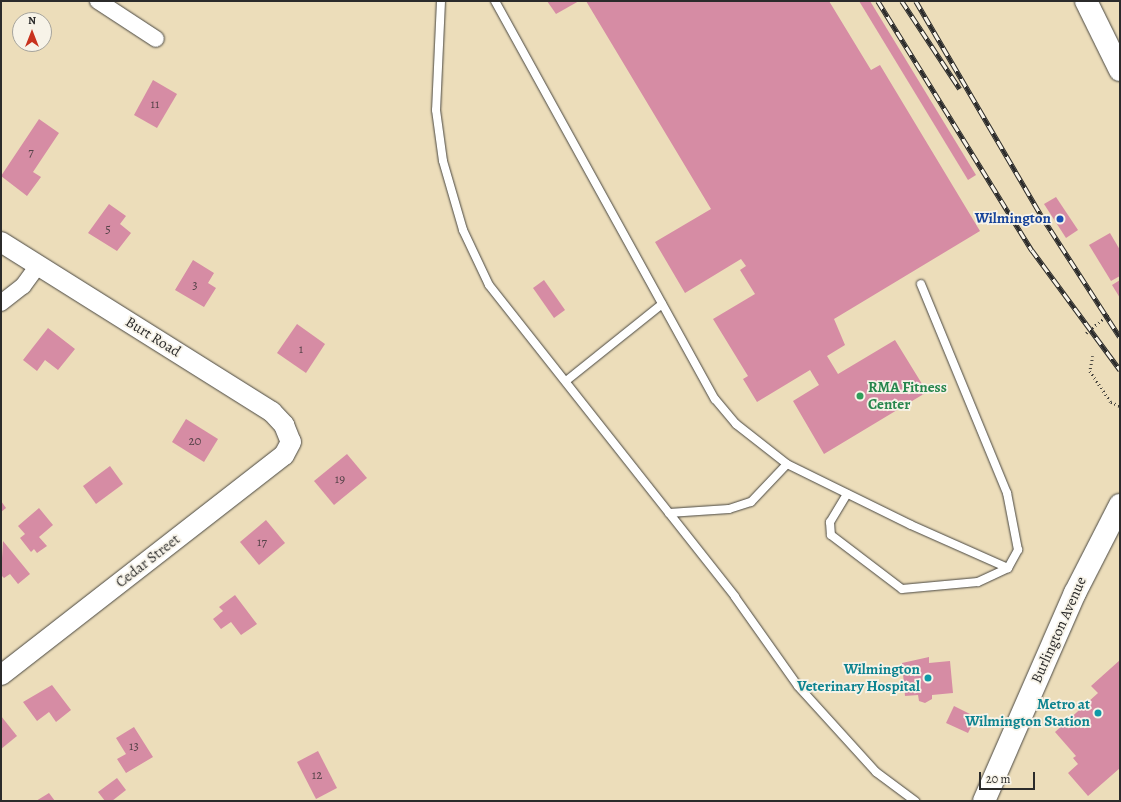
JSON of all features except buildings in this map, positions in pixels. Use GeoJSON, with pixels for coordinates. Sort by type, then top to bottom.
{"type":"FeatureCollection","features":[{"type":"Feature","properties":{"kind":"main road"},"geometry":{"type":"LineString","coordinates":[[1086,1],[1119,66]]}},
{"type":"Feature","properties":{"kind":"main road","name":"Burlington Avenue"},"geometry":{"type":"LineString","coordinates":[[984,801],[1074,593],[1120,505]]}},
{"type":"Feature","properties":{"kind":"street"},"geometry":{"type":"LineString","coordinates":[[98,1],[156,40]]}},
{"type":"Feature","properties":{"kind":"street","name":"Burt Road"},"geometry":{"type":"LineString","coordinates":[[1,242],[272,412],[284,425],[291,444]]}},
{"type":"Feature","properties":{"kind":"street"},"geometry":{"type":"LineString","coordinates":[[1,303],[22,286],[38,265]]}},
{"type":"Feature","properties":{"kind":"street","name":"Cedar Street"},"geometry":{"type":"LineString","coordinates":[[1,675],[284,455],[291,444]]}},
{"type":"Feature","properties":{"kind":"lane"},"geometry":{"type":"LineString","coordinates":[[442,1],[436,110],[443,161],[463,230],[489,285],[669,513],[834,729],[876,772],[915,801]]}},
{"type":"Feature","properties":{"kind":"lane"},"geometry":{"type":"LineString","coordinates":[[495,1],[715,399],[736,424],[787,464],[847,494],[1008,568]]}},
{"type":"Feature","properties":{"kind":"lane"},"geometry":{"type":"LineString","coordinates":[[847,494],[830,522],[831,535],[902,589],[978,582],[1008,568],[1018,550],[1007,493],[921,284]]}},
{"type":"Feature","properties":{"kind":"lane"},"geometry":{"type":"LineString","coordinates":[[566,381],[662,304]]}},
{"type":"Feature","properties":{"kind":"lane"},"geometry":{"type":"LineString","coordinates":[[669,513],[729,509],[751,502],[787,464]]}},
{"type":"Feature","properties":{"kind":"path"},"geometry":{"type":"LineString","coordinates":[[1086,333],[1109,314]]}},
{"type":"Feature","properties":{"kind":"path"},"geometry":{"type":"LineString","coordinates":[[1093,356],[1090,371],[1111,402],[1120,406]]}},
{"type":"Feature","properties":{"kind":"railway"},"geometry":{"type":"LineString","coordinates":[[878,1],[1032,250],[1120,370]]}},
{"type":"Feature","properties":{"kind":"railway"},"geometry":{"type":"LineString","coordinates":[[902,1],[960,89]]}},
{"type":"Feature","properties":{"kind":"railway"},"geometry":{"type":"LineString","coordinates":[[916,1],[1041,215],[1120,337]]}},
{"type":"Feature","properties":{"kind":"place","name":"Wilmington"},"geometry":{"type":"Point","coordinates":[1060,219]}},
{"type":"Feature","properties":{"kind":"place","name":"RMA Fitness Center"},"geometry":{"type":"Point","coordinates":[860,396]}},
{"type":"Feature","properties":{"kind":"place","name":"Wilmington Veterinary Hospital"},"geometry":{"type":"Point","coordinates":[928,678]}},
{"type":"Feature","properties":{"kind":"place","name":"Metro at Wilmington Station"},"geometry":{"type":"Point","coordinates":[1098,713]}}]}
